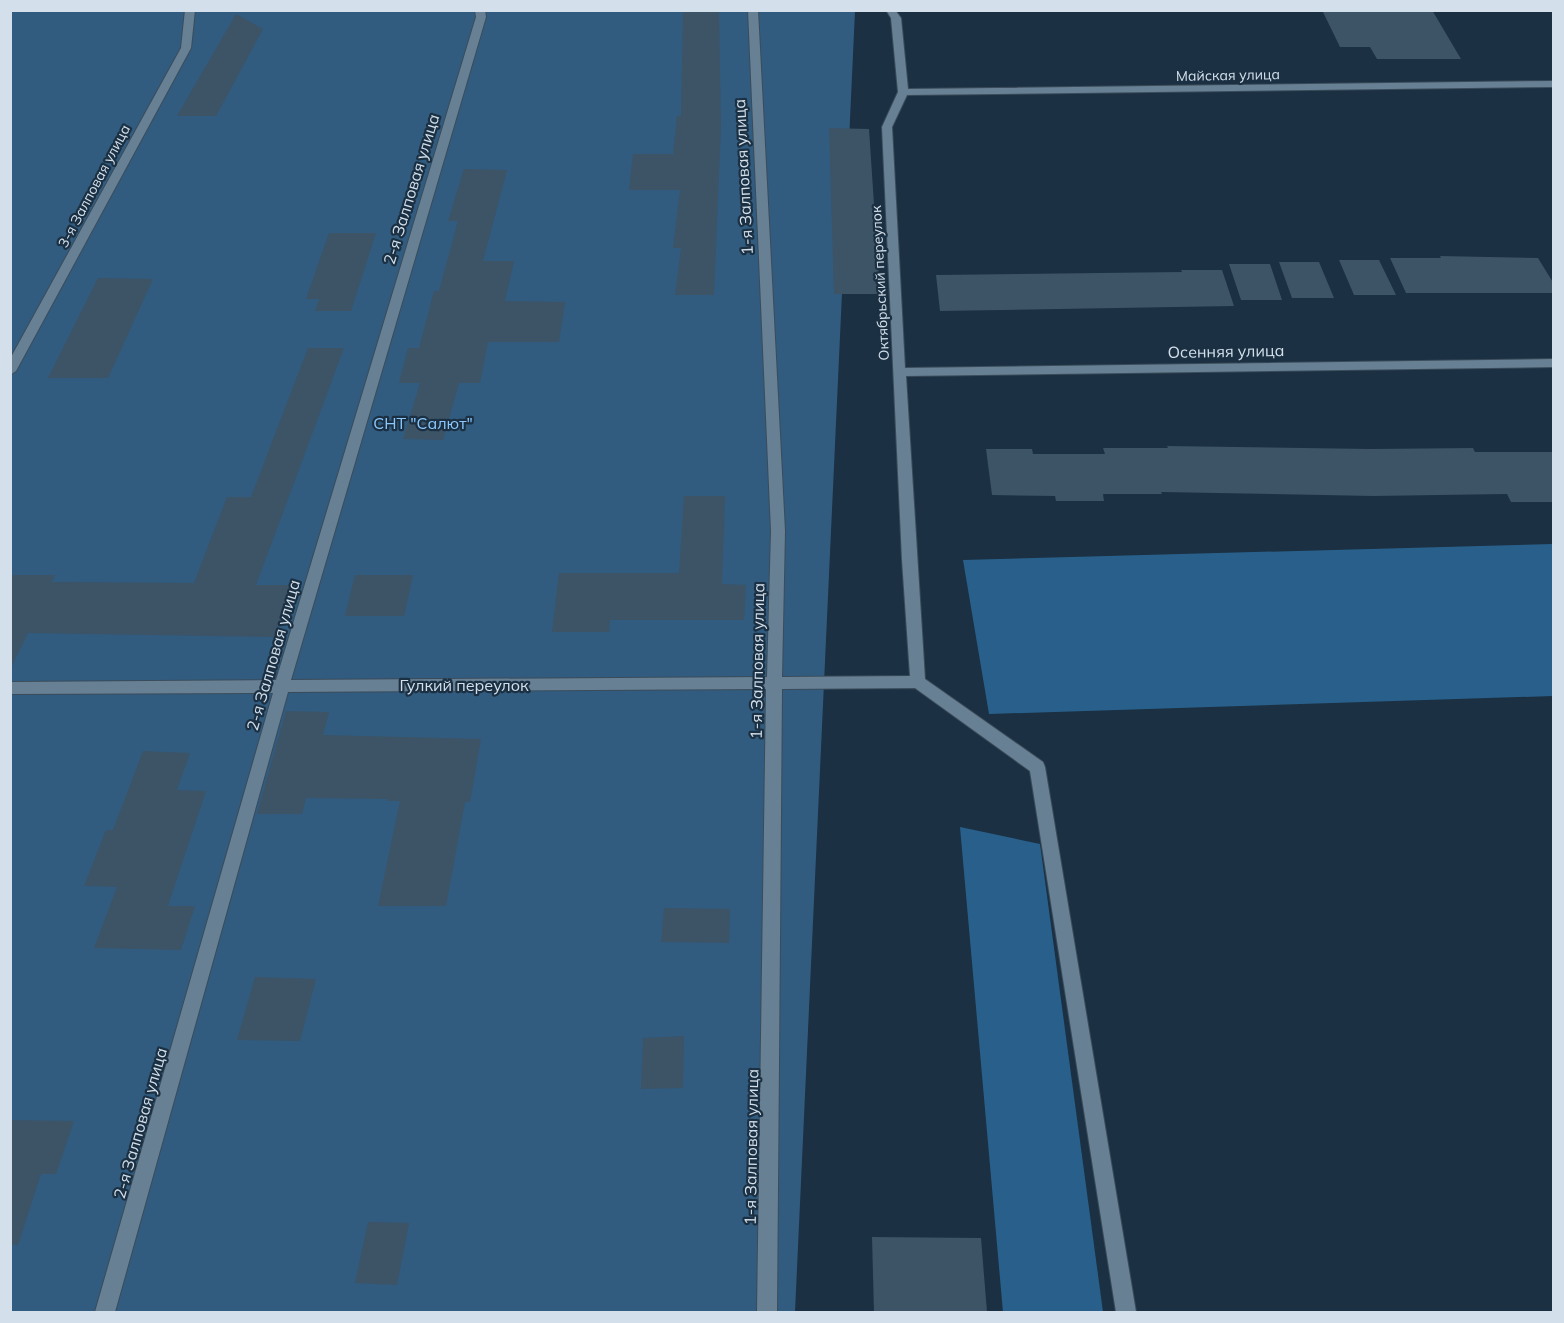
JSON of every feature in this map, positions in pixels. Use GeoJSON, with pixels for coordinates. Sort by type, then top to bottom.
{"type":"FeatureCollection","features":[{"type":"Feature","properties":{"kind":"street","name":"3-я Залповая улица"},"geometry":{"type":"LineString","coordinates":[[10,371],[186,48],[190,10]]}},
{"type":"Feature","properties":{"kind":"street","name":"2-я Залповая улица"},"geometry":{"type":"LineString","coordinates":[[105,1312],[282,686],[478,28],[480,10]]}},
{"type":"Feature","properties":{"kind":"street","name":"1-я Залповая улица"},"geometry":{"type":"LineString","coordinates":[[753,10],[778,531],[774,682],[767,1312]]}},
{"type":"Feature","properties":{"kind":"street","name":"Октябрьский переулок"},"geometry":{"type":"LineString","coordinates":[[890,10],[896,18],[903,92],[887,127],[909,560],[918,682]]}},
{"type":"Feature","properties":{"kind":"street","name":"Майская улица"},"geometry":{"type":"LineString","coordinates":[[903,92],[1554,84]]}},
{"type":"Feature","properties":{"kind":"street","name":"Осенняя улица"},"geometry":{"type":"LineString","coordinates":[[899,372],[1554,363]]}},
{"type":"Feature","properties":{"kind":"street","name":"Гулкий переулок"},"geometry":{"type":"LineString","coordinates":[[10,688],[918,682]]}},
{"type":"Feature","properties":{"kind":"street"},"geometry":{"type":"LineString","coordinates":[[918,682],[1037,767],[1126,1312]]}},
{"type":"Feature","properties":{"kind":"green space","name":"СНТ \"Салют\""},"geometry":{"type":"Polygon","coordinates":[[[10,11],[855,11],[795,1312],[11,1312],[10,11]]]}},
{"type":"Feature","properties":{"kind":"shaded area"},"geometry":{"type":"Polygon","coordinates":[[[1553,544],[1553,696],[989,714],[963,560],[1553,544]]]}},
{"type":"Feature","properties":{"kind":"shaded area"},"geometry":{"type":"Polygon","coordinates":[[[960,827],[1040,844],[1103,1312],[1003,1312],[960,827]]]}},
{"type":"Feature","properties":{"kind":"building"},"geometry":{"type":"Polygon","coordinates":[[[683,10],[719,10],[721,127],[714,295],[675,295],[681,248],[673,248],[680,190],[629,190],[633,154],[673,154],[677,116],[681,116],[683,10]]]}},
{"type":"Feature","properties":{"kind":"building"},"geometry":{"type":"Polygon","coordinates":[[[1322,10],[1432,10],[1461,59],[1377,59],[1370,47],[1340,47],[1322,10]]]}},
{"type":"Feature","properties":{"kind":"building"},"geometry":{"type":"Polygon","coordinates":[[[236,14],[263,29],[216,116],[177,116],[236,14]]]}},
{"type":"Feature","properties":{"kind":"building"},"geometry":{"type":"Polygon","coordinates":[[[829,128],[869,129],[880,294],[834,294],[829,128]]]}},
{"type":"Feature","properties":{"kind":"building"},"geometry":{"type":"Polygon","coordinates":[[[464,169],[507,170],[483,261],[514,261],[505,301],[565,302],[559,342],[488,342],[480,383],[459,383],[443,440],[403,439],[420,383],[399,383],[408,348],[419,348],[434,291],[439,291],[458,221],[448,221],[464,169]]]}},
{"type":"Feature","properties":{"kind":"building"},"geometry":{"type":"Polygon","coordinates":[[[329,233],[376,233],[351,311],[315,311],[319,299],[306,299],[329,233]]]}},
{"type":"Feature","properties":{"kind":"building"},"geometry":{"type":"Polygon","coordinates":[[[1440,256],[1538,258],[1554,284],[1554,293],[1406,293],[1390,258],[1441,258],[1440,256]]]}},
{"type":"Feature","properties":{"kind":"building"},"geometry":{"type":"Polygon","coordinates":[[[1339,260],[1379,260],[1396,295],[1354,295],[1339,260]]]}},
{"type":"Feature","properties":{"kind":"building"},"geometry":{"type":"Polygon","coordinates":[[[1279,262],[1319,262],[1334,298],[1292,298],[1279,262]]]}},
{"type":"Feature","properties":{"kind":"building"},"geometry":{"type":"Polygon","coordinates":[[[1229,264],[1270,264],[1282,300],[1241,300],[1229,264]]]}},
{"type":"Feature","properties":{"kind":"building"},"geometry":{"type":"Polygon","coordinates":[[[1181,270],[1222,270],[1234,306],[940,311],[936,275],[1182,272],[1181,270]]]}},
{"type":"Feature","properties":{"kind":"building"},"geometry":{"type":"Polygon","coordinates":[[[98,278],[153,279],[108,378],[48,378],[98,278]]]}},
{"type":"Feature","properties":{"kind":"building"},"geometry":{"type":"Polygon","coordinates":[[[308,348],[344,348],[256,585],[292,585],[275,637],[28,633],[10,670],[10,575],[55,575],[52,582],[194,583],[227,497],[251,497],[308,348]]]}},
{"type":"Feature","properties":{"kind":"building"},"geometry":{"type":"Polygon","coordinates":[[[1167,446],[1473,448],[1475,452],[1554,452],[1554,502],[1511,502],[1507,494],[1373,496],[1161,492],[1162,494],[1103,494],[1104,501],[1056,501],[1055,496],[992,495],[986,449],[1032,449],[1033,454],[1105,454],[1103,448],[1168,448],[1167,446]]]}},
{"type":"Feature","properties":{"kind":"building"},"geometry":{"type":"Polygon","coordinates":[[[684,496],[725,496],[722,584],[746,585],[744,620],[610,620],[609,632],[552,632],[559,573],[679,573],[684,496]]]}},
{"type":"Feature","properties":{"kind":"building"},"geometry":{"type":"Polygon","coordinates":[[[355,575],[413,575],[404,616],[345,616],[355,575]]]}},
{"type":"Feature","properties":{"kind":"building"},"geometry":{"type":"Polygon","coordinates":[[[286,711],[329,712],[323,735],[481,739],[470,802],[465,802],[446,906],[378,906],[400,801],[306,798],[302,814],[257,814],[286,711]]]}},
{"type":"Feature","properties":{"kind":"building"},"geometry":{"type":"Polygon","coordinates":[[[143,751],[190,753],[177,790],[206,791],[168,906],[195,906],[181,950],[94,948],[117,887],[84,886],[106,830],[113,830],[143,751]]]}},
{"type":"Feature","properties":{"kind":"building"},"geometry":{"type":"Polygon","coordinates":[[[664,908],[730,909],[729,943],[661,942],[664,908]]]}},
{"type":"Feature","properties":{"kind":"building"},"geometry":{"type":"Polygon","coordinates":[[[255,977],[316,979],[300,1041],[237,1040],[255,977]]]}},
{"type":"Feature","properties":{"kind":"building"},"geometry":{"type":"Polygon","coordinates":[[[684,1036],[683,1088],[641,1089],[643,1038],[684,1036]]]}},
{"type":"Feature","properties":{"kind":"building"},"geometry":{"type":"Polygon","coordinates":[[[10,1120],[74,1121],[56,1174],[41,1174],[18,1245],[10,1244],[10,1120]]]}},
{"type":"Feature","properties":{"kind":"building"},"geometry":{"type":"Polygon","coordinates":[[[368,1222],[409,1223],[397,1285],[355,1283],[368,1222]]]}},
{"type":"Feature","properties":{"kind":"building"},"geometry":{"type":"Polygon","coordinates":[[[872,1237],[981,1238],[987,1312],[874,1312],[872,1237]]]}}]}
